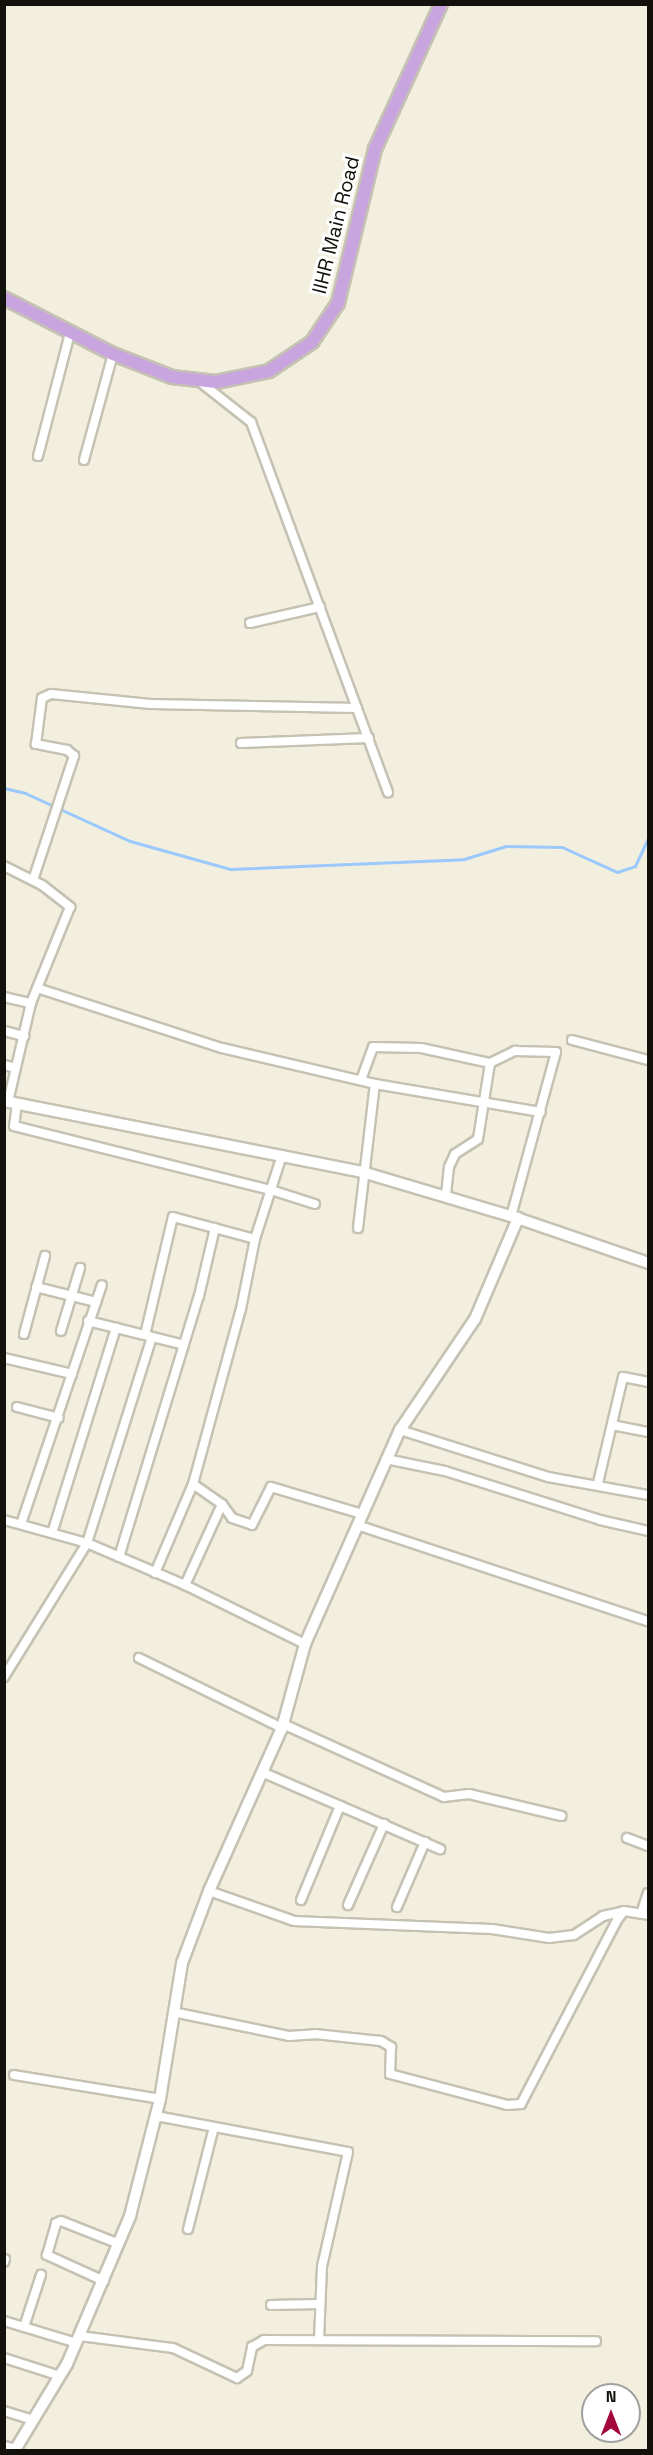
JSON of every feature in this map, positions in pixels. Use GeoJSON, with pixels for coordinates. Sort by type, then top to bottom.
{"type":"FeatureCollection","features":[{"type":"Feature","properties":{"kind":"main road","name":"IIHR Main Road"},"geometry":{"type":"LineString","coordinates":[[4,298],[113,354],[172,377],[216,382],[269,370],[312,342],[338,303],[375,149],[441,4]]}},
{"type":"Feature","properties":{"kind":"street"},"geometry":{"type":"LineString","coordinates":[[38,456],[70,333]]}},
{"type":"Feature","properties":{"kind":"street"},"geometry":{"type":"LineString","coordinates":[[84,460],[113,354]]}},
{"type":"Feature","properties":{"kind":"street"},"geometry":{"type":"LineString","coordinates":[[198,380],[251,422],[388,792]]}},
{"type":"Feature","properties":{"kind":"street"},"geometry":{"type":"LineString","coordinates":[[250,623],[320,607]]}},
{"type":"Feature","properties":{"kind":"street"},"geometry":{"type":"LineString","coordinates":[[33,880],[61,802],[74,756],[67,750],[36,744],[34,736],[42,698],[51,694],[151,704],[357,708]]}},
{"type":"Feature","properties":{"kind":"street"},"geometry":{"type":"LineString","coordinates":[[241,742],[369,738]]}},
{"type":"Feature","properties":{"kind":"street"},"geometry":{"type":"LineString","coordinates":[[4,866],[33,880],[70,907],[31,1003],[10,1102],[14,1126],[270,1190],[315,1204]]}},
{"type":"Feature","properties":{"kind":"street"},"geometry":{"type":"LineString","coordinates":[[37,988],[222,1048],[375,1084],[483,1101],[541,1113]]}},
{"type":"Feature","properties":{"kind":"street"},"geometry":{"type":"LineString","coordinates":[[4,997],[31,1003]]}},
{"type":"Feature","properties":{"kind":"street"},"geometry":{"type":"LineString","coordinates":[[4,1031],[24,1036]]}},
{"type":"Feature","properties":{"kind":"street"},"geometry":{"type":"LineString","coordinates":[[572,1040],[648,1060]]}},
{"type":"Feature","properties":{"kind":"street"},"geometry":{"type":"LineString","coordinates":[[4,2446],[15,2450],[60,2376],[119,2244],[160,2099],[182,1963],[209,1891],[264,1773],[283,1726],[304,1644],[399,1430],[475,1319],[514,1217],[556,1052],[516,1051],[490,1063],[421,1048],[373,1047],[361,1080]]}},
{"type":"Feature","properties":{"kind":"street"},"geometry":{"type":"LineString","coordinates":[[446,1196],[449,1167],[455,1154],[478,1139],[490,1063]]}},
{"type":"Feature","properties":{"kind":"street"},"geometry":{"type":"LineString","coordinates":[[4,1065],[16,1068]]}},
{"type":"Feature","properties":{"kind":"street"},"geometry":{"type":"LineString","coordinates":[[358,1228],[362,1172],[375,1084]]}},
{"type":"Feature","properties":{"kind":"street"},"geometry":{"type":"LineString","coordinates":[[10,1102],[362,1172],[514,1217],[648,1263]]}},
{"type":"Feature","properties":{"kind":"street"},"geometry":{"type":"LineString","coordinates":[[155,1573],[193,1484],[241,1309],[255,1239],[282,1155]]}},
{"type":"Feature","properties":{"kind":"street"},"geometry":{"type":"LineString","coordinates":[[4,1677],[87,1543],[148,1336],[173,1217],[255,1239]]}},
{"type":"Feature","properties":{"kind":"street"},"geometry":{"type":"LineString","coordinates":[[119,1557],[184,1345],[215,1228]]}},
{"type":"Feature","properties":{"kind":"street"},"geometry":{"type":"LineString","coordinates":[[24,1334],[45,1256]]}},
{"type":"Feature","properties":{"kind":"street"},"geometry":{"type":"LineString","coordinates":[[61,1331],[81,1268]]}},
{"type":"Feature","properties":{"kind":"street"},"geometry":{"type":"LineString","coordinates":[[21,1524],[59,1418],[88,1321],[102,1285]]}},
{"type":"Feature","properties":{"kind":"street"},"geometry":{"type":"LineString","coordinates":[[36,1287],[96,1302]]}},
{"type":"Feature","properties":{"kind":"street"},"geometry":{"type":"LineString","coordinates":[[88,1321],[184,1345]]}},
{"type":"Feature","properties":{"kind":"street"},"geometry":{"type":"LineString","coordinates":[[52,1530],[116,1328]]}},
{"type":"Feature","properties":{"kind":"street"},"geometry":{"type":"LineString","coordinates":[[4,1358],[72,1374]]}},
{"type":"Feature","properties":{"kind":"street"},"geometry":{"type":"LineString","coordinates":[[598,1483],[623,1377],[648,1382]]}},
{"type":"Feature","properties":{"kind":"street"},"geometry":{"type":"LineString","coordinates":[[18,1407],[59,1418]]}},
{"type":"Feature","properties":{"kind":"street"},"geometry":{"type":"LineString","coordinates":[[612,1425],[648,1432]]}},
{"type":"Feature","properties":{"kind":"street"},"geometry":{"type":"LineString","coordinates":[[399,1430],[548,1477],[598,1483],[648,1495]]}},
{"type":"Feature","properties":{"kind":"street"},"geometry":{"type":"LineString","coordinates":[[386,1459],[445,1471],[600,1520],[648,1530]]}},
{"type":"Feature","properties":{"kind":"street"},"geometry":{"type":"LineString","coordinates":[[193,1484],[222,1504],[232,1518],[252,1525],[271,1487],[362,1514]]}},
{"type":"Feature","properties":{"kind":"street"},"geometry":{"type":"LineString","coordinates":[[185,1585],[222,1504]]}},
{"type":"Feature","properties":{"kind":"street"},"geometry":{"type":"LineString","coordinates":[[4,1520],[52,1530],[87,1543],[185,1585],[304,1644]]}},
{"type":"Feature","properties":{"kind":"street"},"geometry":{"type":"LineString","coordinates":[[357,1525],[648,1621]]}},
{"type":"Feature","properties":{"kind":"street"},"geometry":{"type":"LineString","coordinates":[[139,1658],[283,1726],[444,1797],[469,1794],[561,1816]]}},
{"type":"Feature","properties":{"kind":"street"},"geometry":{"type":"LineString","coordinates":[[264,1773],[440,1848]]}},
{"type":"Feature","properties":{"kind":"street"},"geometry":{"type":"LineString","coordinates":[[301,1900],[340,1806]]}},
{"type":"Feature","properties":{"kind":"street"},"geometry":{"type":"LineString","coordinates":[[348,1905],[384,1824]]}},
{"type":"Feature","properties":{"kind":"street"},"geometry":{"type":"LineString","coordinates":[[627,1838],[648,1846]]}},
{"type":"Feature","properties":{"kind":"street"},"geometry":{"type":"LineString","coordinates":[[397,1907],[425,1842]]}},
{"type":"Feature","properties":{"kind":"street"},"geometry":{"type":"LineString","coordinates":[[209,1891],[294,1921],[492,1929],[549,1938],[574,1935],[603,1916],[624,1911],[645,1914],[648,1893]]}},
{"type":"Feature","properties":{"kind":"street"},"geometry":{"type":"LineString","coordinates":[[173,2012],[289,2036],[315,2034],[387,2043],[391,2047],[390,2074],[507,2105],[521,2104],[624,1911]]}},
{"type":"Feature","properties":{"kind":"street"},"geometry":{"type":"LineString","coordinates":[[14,2075],[160,2099]]}},
{"type":"Feature","properties":{"kind":"street"},"geometry":{"type":"LineString","coordinates":[[156,2116],[348,2152],[322,2266],[319,2340]]}},
{"type":"Feature","properties":{"kind":"street"},"geometry":{"type":"LineString","coordinates":[[188,2229],[214,2127]]}},
{"type":"Feature","properties":{"kind":"street"},"geometry":{"type":"LineString","coordinates":[[104,2281],[47,2255],[49,2241],[56,2223],[61,2221],[119,2244]]}},
{"type":"Feature","properties":{"kind":"street"},"geometry":{"type":"LineString","coordinates":[[24,2326],[41,2275]]}},
{"type":"Feature","properties":{"kind":"street"},"geometry":{"type":"LineString","coordinates":[[271,2305],[319,2304]]}},
{"type":"Feature","properties":{"kind":"street"},"geometry":{"type":"LineString","coordinates":[[4,2321],[78,2339],[173,2348],[237,2378],[247,2371],[249,2352],[256,2343],[319,2340],[596,2341]]}},
{"type":"Feature","properties":{"kind":"street"},"geometry":{"type":"LineString","coordinates":[[4,2358],[60,2376]]}},
{"type":"Feature","properties":{"kind":"street"},"geometry":{"type":"LineString","coordinates":[[4,2411],[34,2420]]}},
{"type":"Feature","properties":{"kind":"waterway"},"geometry":{"type":"LineString","coordinates":[[4,788],[25,793],[130,841],[230,869],[464,859],[506,846],[562,847],[617,872],[635,866],[648,838]]}}]}
